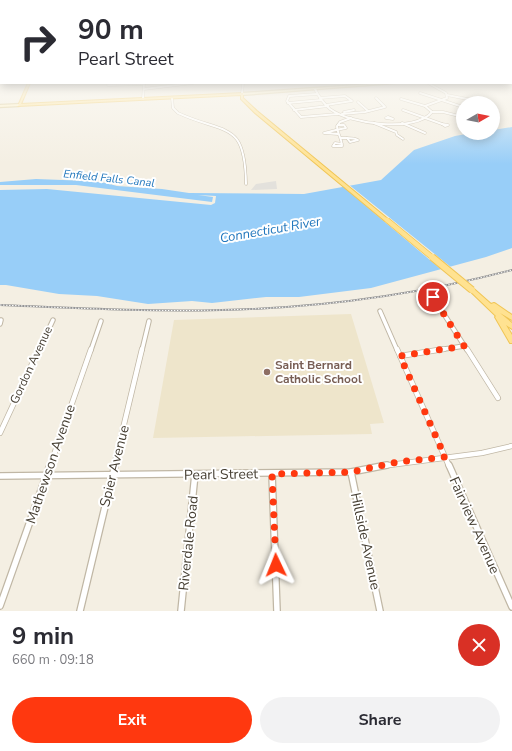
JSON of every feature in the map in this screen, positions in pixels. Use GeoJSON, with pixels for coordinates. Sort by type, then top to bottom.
{"type":"FeatureCollection","features":[{"type":"Feature","properties":{"kind":"main road"},"geometry":{"type":"LineString","coordinates":[[251,107],[473,291],[512,327]]}},
{"type":"Feature","properties":{"kind":"main road"},"geometry":{"type":"LineString","coordinates":[[473,291],[512,318]]}},
{"type":"Feature","properties":{"kind":"main road"},"geometry":{"type":"LineString","coordinates":[[493,308],[512,341]]}},
{"type":"Feature","properties":{"kind":"street"},"geometry":{"type":"LineString","coordinates":[[173,107],[178,113],[225,130],[240,141],[245,152],[246,184]]}},
{"type":"Feature","properties":{"kind":"street"},"geometry":{"type":"LineString","coordinates":[[291,107],[301,117],[368,111],[385,107]]}},
{"type":"Feature","properties":{"kind":"street"},"geometry":{"type":"LineString","coordinates":[[294,110],[323,107]]}},
{"type":"Feature","properties":{"kind":"street"},"geometry":{"type":"LineString","coordinates":[[328,107],[351,118],[373,122],[402,123],[424,119],[430,116],[432,112]]}},
{"type":"Feature","properties":{"kind":"street"},"geometry":{"type":"LineString","coordinates":[[363,107],[368,111]]}},
{"type":"Feature","properties":{"kind":"street"},"geometry":{"type":"LineString","coordinates":[[426,107],[432,112],[443,112],[456,115]]}},
{"type":"Feature","properties":{"kind":"street"},"geometry":{"type":"LineString","coordinates":[[339,113],[354,110]]}},
{"type":"Feature","properties":{"kind":"street"},"geometry":{"type":"LineString","coordinates":[[403,110],[424,119],[442,124]]}},
{"type":"Feature","properties":{"kind":"street"},"geometry":{"type":"LineString","coordinates":[[337,125],[351,118]]}},
{"type":"Feature","properties":{"kind":"street"},"geometry":{"type":"LineString","coordinates":[[392,120],[395,123]]}},
{"type":"Feature","properties":{"kind":"street"},"geometry":{"type":"LineString","coordinates":[[373,122],[385,129],[396,132],[397,135],[403,139]]}},
{"type":"Feature","properties":{"kind":"street"},"geometry":{"type":"LineString","coordinates":[[402,123],[426,133]]}},
{"type":"Feature","properties":{"kind":"street"},"geometry":{"type":"LineString","coordinates":[[337,125],[336,130],[341,138],[342,144]]}},
{"type":"Feature","properties":{"kind":"street"},"geometry":{"type":"LineString","coordinates":[[337,125],[347,126],[345,129],[324,133],[338,134]]}},
{"type":"Feature","properties":{"kind":"street"},"geometry":{"type":"LineString","coordinates":[[341,138],[347,138]]}},
{"type":"Feature","properties":{"kind":"street"},"geometry":{"type":"LineString","coordinates":[[433,297],[498,398]]}},
{"type":"Feature","properties":{"kind":"street","name":"Fairview Avenue"},"geometry":{"type":"LineString","coordinates":[[380,311],[512,607]]}},
{"type":"Feature","properties":{"kind":"street","name":"Gordon Avenue"},"geometry":{"type":"LineString","coordinates":[[0,433],[53,320]]}},
{"type":"Feature","properties":{"kind":"street","name":"Mathewson Avenue"},"geometry":{"type":"LineString","coordinates":[[0,606],[101,321]]}},
{"type":"Feature","properties":{"kind":"street","name":"Spier Avenue"},"geometry":{"type":"LineString","coordinates":[[80,611],[149,321]]}},
{"type":"Feature","properties":{"kind":"street"},"geometry":{"type":"LineString","coordinates":[[400,356],[464,346]]}},
{"type":"Feature","properties":{"kind":"street","name":"Pearl Street"},"geometry":{"type":"LineString","coordinates":[[0,476],[112,476],[351,472],[398,462],[482,453],[512,446]]}},
{"type":"Feature","properties":{"kind":"street","name":"Hillside Avenue"},"geometry":{"type":"LineString","coordinates":[[351,472],[380,611]]}},
{"type":"Feature","properties":{"kind":"street","name":"Riverdale Road"},"geometry":{"type":"LineString","coordinates":[[181,611],[195,474]]}},
{"type":"Feature","properties":{"kind":"street"},"geometry":{"type":"LineString","coordinates":[[272,474],[277,611]]}},
{"type":"Feature","properties":{"kind":"shaded area"},"geometry":{"type":"Polygon","coordinates":[[[276,181],[277,189],[251,190],[256,184],[276,181]]]}},
{"type":"Feature","properties":{"kind":"shaded area","name":"Saint Bernard Catholic School"},"geometry":{"type":"Polygon","coordinates":[[[351,314],[384,423],[370,424],[372,434],[153,438],[174,320],[351,314]]]}},
{"type":"Feature","properties":{"kind":"water","name":"Connecticut River"},"geometry":{"type":"Polygon","coordinates":[[[512,127],[512,248],[486,257],[371,288],[299,297],[266,297],[212,303],[192,301],[148,304],[97,296],[59,294],[0,285],[0,190],[47,189],[211,205],[215,203],[216,196],[198,195],[213,197],[212,202],[76,185],[0,185],[0,182],[36,179],[89,181],[117,186],[162,189],[189,193],[304,194],[381,180],[414,150],[456,136],[456,140],[500,140],[500,129],[512,127]]]}},
{"type":"Feature","properties":{"kind":"pier"},"geometry":{"type":"Polygon","coordinates":[[[348,184],[452,268],[443,271],[341,185],[348,184]]]}},
{"type":"Feature","properties":{"kind":"railway"},"geometry":{"type":"LineString","coordinates":[[0,305],[166,310],[258,309],[368,299],[440,287],[512,270]]}},
{"type":"Feature","properties":{"kind":"place","name":"Saint Bernard Catholic School"},"geometry":{"type":"Point","coordinates":[267,372]}},
{"type":"Feature","properties":{"kind":"route"},"geometry":{"type":"LineString","coordinates":[[276,565],[272,474],[351,472],[398,462],[445,457],[400,356],[450,350],[464,346],[433,297]]}},
{"type":"Feature","properties":{"kind":"water label","name":"Enfield Falls Canal"},"geometry":{"type":"Point","coordinates":[109,178]}}]}
